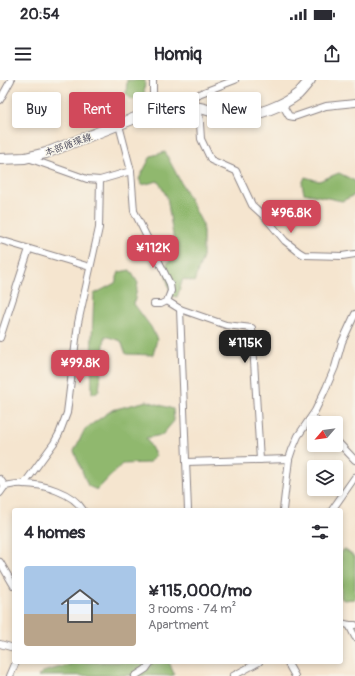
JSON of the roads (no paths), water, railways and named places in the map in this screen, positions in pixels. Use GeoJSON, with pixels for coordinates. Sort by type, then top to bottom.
{"type":"FeatureCollection","features":[{"type":"Feature","properties":{"kind":"main road","name":"本部循環線"},"geometry":{"type":"LineString","coordinates":[[199,108],[226,115],[240,116],[262,112],[282,104],[297,94],[310,80]]}},
{"type":"Feature","properties":{"kind":"main road","name":"本部循環線"},"geometry":{"type":"LineString","coordinates":[[0,159],[25,158],[46,153],[111,128]]}},
{"type":"Feature","properties":{"kind":"street"},"geometry":{"type":"LineString","coordinates":[[0,100],[11,80]]}},
{"type":"Feature","properties":{"kind":"street"},"geometry":{"type":"LineString","coordinates":[[153,80],[153,92]]}},
{"type":"Feature","properties":{"kind":"street"},"geometry":{"type":"LineString","coordinates":[[199,94],[235,80]]}},
{"type":"Feature","properties":{"kind":"street"},"geometry":{"type":"LineString","coordinates":[[282,104],[289,116],[294,117],[320,107],[355,103]]}},
{"type":"Feature","properties":{"kind":"street"},"geometry":{"type":"LineString","coordinates":[[199,108],[201,139],[211,160],[236,170],[252,205],[265,217],[285,241],[304,255],[342,256],[355,254]]}},
{"type":"Feature","properties":{"kind":"street"},"geometry":{"type":"LineString","coordinates":[[120,128],[132,171],[134,211],[170,284],[171,291],[167,301],[161,304],[154,304]]}},
{"type":"Feature","properties":{"kind":"street"},"geometry":{"type":"LineString","coordinates":[[25,158],[87,179],[100,180],[132,171]]}},
{"type":"Feature","properties":{"kind":"street"},"geometry":{"type":"LineString","coordinates":[[24,484],[57,439],[67,413],[78,323],[99,228],[100,180]]}},
{"type":"Feature","properties":{"kind":"street"},"geometry":{"type":"LineString","coordinates":[[0,240],[90,267]]}},
{"type":"Feature","properties":{"kind":"street"},"geometry":{"type":"LineString","coordinates":[[0,338],[29,249]]}},
{"type":"Feature","properties":{"kind":"street"},"geometry":{"type":"LineString","coordinates":[[167,301],[180,309],[226,325],[252,328],[260,460]]}},
{"type":"Feature","properties":{"kind":"street"},"geometry":{"type":"LineString","coordinates":[[180,309],[188,508]]}},
{"type":"Feature","properties":{"kind":"street"},"geometry":{"type":"LineString","coordinates":[[312,416],[335,368],[342,342],[355,314]]}},
{"type":"Feature","properties":{"kind":"street"},"geometry":{"type":"LineString","coordinates":[[283,508],[289,460],[298,436],[307,423]]}},
{"type":"Feature","properties":{"kind":"street"},"geometry":{"type":"LineString","coordinates":[[343,447],[355,460]]}},
{"type":"Feature","properties":{"kind":"street"},"geometry":{"type":"LineString","coordinates":[[186,462],[289,460]]}},
{"type":"Feature","properties":{"kind":"street"},"geometry":{"type":"LineString","coordinates":[[333,508],[355,477]]}},
{"type":"Feature","properties":{"kind":"street"},"geometry":{"type":"LineString","coordinates":[[0,479],[5,486]]}},
{"type":"Feature","properties":{"kind":"street"},"geometry":{"type":"LineString","coordinates":[[0,493],[5,486],[24,484],[56,491],[69,496],[76,500],[82,508]]}},
{"type":"Feature","properties":{"kind":"street"},"geometry":{"type":"LineString","coordinates":[[0,562],[12,583]]}},
{"type":"Feature","properties":{"kind":"street"},"geometry":{"type":"LineString","coordinates":[[352,625],[355,638]]}},
{"type":"Feature","properties":{"kind":"street"},"geometry":{"type":"LineString","coordinates":[[0,644],[12,647]]}},
{"type":"Feature","properties":{"kind":"street"},"geometry":{"type":"LineString","coordinates":[[10,676],[15,664]]}},
{"type":"Feature","properties":{"kind":"street"},"geometry":{"type":"LineString","coordinates":[[135,676],[146,669],[150,664]]}},
{"type":"Feature","properties":{"kind":"street"},"geometry":{"type":"LineString","coordinates":[[234,676],[255,664]]}},
{"type":"Feature","properties":{"kind":"street"},"geometry":{"type":"LineString","coordinates":[[289,664],[295,676]]}}]}
